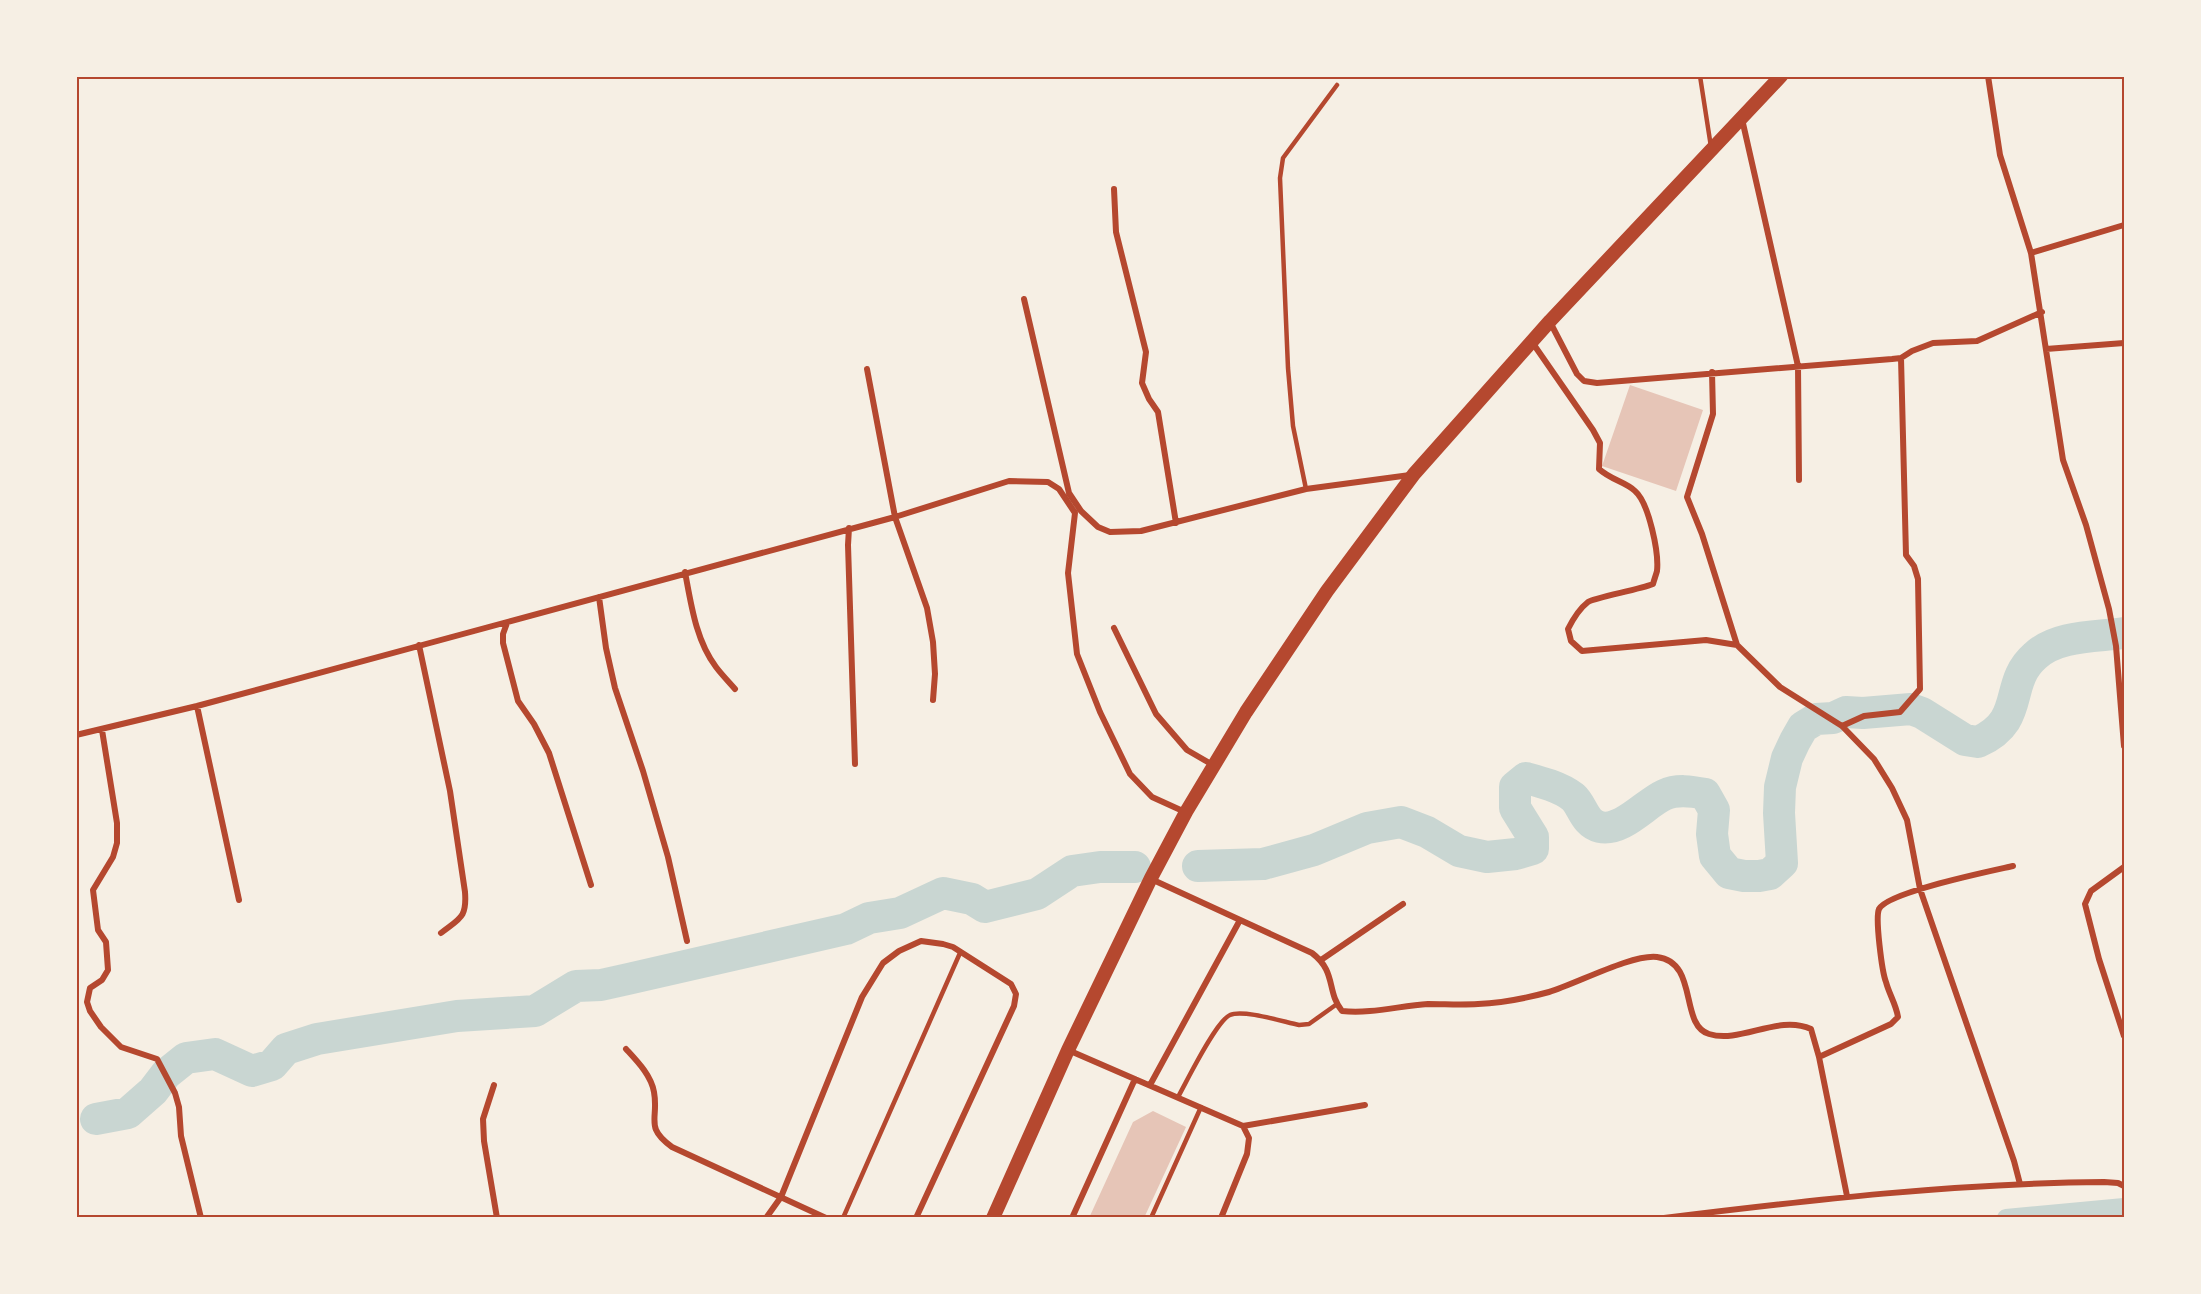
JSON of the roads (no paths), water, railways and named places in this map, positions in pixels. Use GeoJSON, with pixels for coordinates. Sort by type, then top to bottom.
{"type":"FeatureCollection","features":[{"type":"Feature","properties":{"kind":"main road"},"geometry":{"type":"LineString","coordinates":[[993,1218],[1068,1050],[1151,878],[1186,812],[1246,712],[1327,591],[1414,474],[1550,321],[1781,76]]}},
{"type":"Feature","properties":{"kind":"street"},"geometry":{"type":"LineString","coordinates":[[1988,76],[2000,155],[2031,253],[2042,312],[2063,460],[2086,525],[2109,609],[2115,646],[2124,746]]}},
{"type":"Feature","properties":{"kind":"street"},"geometry":{"type":"LineString","coordinates":[[1742,119],[1798,366],[1798,480]]}},
{"type":"Feature","properties":{"kind":"street"},"geometry":{"type":"LineString","coordinates":[[1114,189],[1116,232],[1146,352],[1142,383],[1158,412],[1176,523]]}},
{"type":"Feature","properties":{"kind":"street"},"geometry":{"type":"LineString","coordinates":[[2031,253],[2124,225]]}},
{"type":"Feature","properties":{"kind":"street"},"geometry":{"type":"LineString","coordinates":[[1024,299],[1069,493],[1081,511],[1098,527]]}},
{"type":"Feature","properties":{"kind":"street"},"geometry":{"type":"LineString","coordinates":[[1550,321],[1577,374],[1584,381],[1598,383],[1901,358],[1933,343],[1977,341],[2042,312]]}},
{"type":"Feature","properties":{"kind":"street"},"geometry":{"type":"LineString","coordinates":[[1532,342],[1600,443],[1599,469],[1610,478],[1635,491],[1645,508],[1656,546],[1657,572],[1653,584],[1636,591],[1590,601],[1575,615],[1568,628],[1570,641],[1582,651],[1706,640],[1737,645]]}},
{"type":"Feature","properties":{"kind":"street"},"geometry":{"type":"LineString","coordinates":[[2046,349],[2124,343]]}},
{"type":"Feature","properties":{"kind":"street"},"geometry":{"type":"LineString","coordinates":[[1839,724],[1864,716],[1900,712],[1920,689],[1918,579],[1914,566],[1906,555],[1901,358]]}},
{"type":"Feature","properties":{"kind":"street"},"geometry":{"type":"LineString","coordinates":[[867,369],[895,517],[927,608],[933,642],[935,674],[933,700]]}},
{"type":"Feature","properties":{"kind":"street"},"geometry":{"type":"LineString","coordinates":[[1712,372],[1713,414],[1686,497],[1702,534],[1737,645],[1780,687],[1839,724],[1874,759],[1892,788],[1906,820],[1920,889],[2020,1184]]}},
{"type":"Feature","properties":{"kind":"street"},"geometry":{"type":"LineString","coordinates":[[76,735],[197,706],[507,623],[685,572],[895,517],[1010,481],[1048,482],[1059,489],[1075,513],[1110,532],[1141,531],[1306,489],[1414,474]]}},
{"type":"Feature","properties":{"kind":"street"},"geometry":{"type":"LineString","coordinates":[[1075,513],[1068,573],[1077,654],[1100,712],[1130,774],[1152,797],[1186,812]]}},
{"type":"Feature","properties":{"kind":"street"},"geometry":{"type":"LineString","coordinates":[[849,528],[855,764]]}},
{"type":"Feature","properties":{"kind":"street"},"geometry":{"type":"LineString","coordinates":[[685,572],[700,636],[715,666],[735,689]]}},
{"type":"Feature","properties":{"kind":"street"},"geometry":{"type":"LineString","coordinates":[[599,597],[606,648],[615,688],[643,771],[668,857],[687,941]]}},
{"type":"Feature","properties":{"kind":"street"},"geometry":{"type":"LineString","coordinates":[[507,623],[503,643],[518,700],[549,753],[591,885]]}},
{"type":"Feature","properties":{"kind":"street"},"geometry":{"type":"LineString","coordinates":[[1114,628],[1156,714],[1187,750],[1214,765]]}},
{"type":"Feature","properties":{"kind":"street"},"geometry":{"type":"LineString","coordinates":[[418,645],[450,791],[465,892],[466,909],[462,916],[441,933]]}},
{"type":"Feature","properties":{"kind":"street"},"geometry":{"type":"LineString","coordinates":[[197,706],[239,900]]}},
{"type":"Feature","properties":{"kind":"street"},"geometry":{"type":"LineString","coordinates":[[102,730],[117,824],[117,843],[113,857],[93,890],[98,930],[106,942],[108,970],[102,980],[90,988],[87,1002],[101,1027],[121,1047],[157,1059],[175,1093],[179,1107],[181,1137],[201,1218]]}},
{"type":"Feature","properties":{"kind":"street"},"geometry":{"type":"LineString","coordinates":[[1819,1057],[1891,1024],[1898,1017],[1885,981],[1880,948],[1879,910],[1885,903],[1920,889],[2013,866]]}},
{"type":"Feature","properties":{"kind":"street"},"geometry":{"type":"LineString","coordinates":[[2124,867],[2091,891],[2085,904],[2099,959],[2124,1036]]}},
{"type":"Feature","properties":{"kind":"street"},"geometry":{"type":"LineString","coordinates":[[1151,878],[1312,953],[1322,960],[1330,975],[1337,1004],[1342,1011],[1355,1012],[1428,1004],[1478,1004],[1524,998],[1551,991],[1629,961],[1656,956],[1673,962],[1682,975],[1697,1025],[1706,1033],[1721,1036],[1782,1025],[1801,1024],[1811,1029],[1819,1057],[1847,1196]]}},
{"type":"Feature","properties":{"kind":"street"},"geometry":{"type":"LineString","coordinates":[[1322,960],[1403,904]]}},
{"type":"Feature","properties":{"kind":"street"},"geometry":{"type":"LineString","coordinates":[[1150,1085],[1240,920]]}},
{"type":"Feature","properties":{"kind":"street"},"geometry":{"type":"LineString","coordinates":[[766,1218],[781,1197],[862,997],[883,963],[899,951],[921,941],[953,947],[1011,984],[1016,994],[1014,1006],[916,1218]]}},
{"type":"Feature","properties":{"kind":"street"},"geometry":{"type":"LineString","coordinates":[[626,1048],[649,1078],[654,1093],[654,1126],[662,1139],[672,1147],[826,1218]]}},
{"type":"Feature","properties":{"kind":"street"},"geometry":{"type":"LineString","coordinates":[[1068,1050],[1243,1126],[1365,1105]]}},
{"type":"Feature","properties":{"kind":"street"},"geometry":{"type":"LineString","coordinates":[[1072,1218],[1135,1078]]}},
{"type":"Feature","properties":{"kind":"street"},"geometry":{"type":"LineString","coordinates":[[494,1085],[483,1119],[484,1141],[497,1218]]}},
{"type":"Feature","properties":{"kind":"street"},"geometry":{"type":"LineString","coordinates":[[1221,1218],[1247,1154],[1249,1138],[1243,1126]]}},
{"type":"Feature","properties":{"kind":"street"},"geometry":{"type":"LineString","coordinates":[[1664,1218],[1847,1196],[2020,1184],[2104,1182],[2124,1186]]}},
{"type":"Feature","properties":{"kind":"lane"},"geometry":{"type":"LineString","coordinates":[[1700,76],[1712,150]]}},
{"type":"Feature","properties":{"kind":"lane"},"geometry":{"type":"LineString","coordinates":[[1306,489],[1293,426],[1288,368],[1280,178],[1283,158],[1337,85]]}},
{"type":"Feature","properties":{"kind":"lane"},"geometry":{"type":"LineString","coordinates":[[843,1218],[960,953]]}},
{"type":"Feature","properties":{"kind":"lane"},"geometry":{"type":"LineString","coordinates":[[1178,1097],[1219,1026],[1230,1015],[1240,1013],[1299,1025],[1309,1023],[1337,1004]]}},
{"type":"Feature","properties":{"kind":"lane"},"geometry":{"type":"LineString","coordinates":[[1151,1218],[1201,1107]]}},
{"type":"Feature","properties":{"kind":"waterway"},"geometry":{"type":"LineString","coordinates":[[1198,866],[1263,864],[1314,850],[1367,828],[1401,822],[1427,832],[1459,851],[1487,857],[1516,854],[1533,849],[1533,837],[1515,808],[1515,787],[1526,778],[1568,793],[1590,822],[1600,827],[1617,825],[1669,793],[1684,791],[1705,794],[1714,810],[1712,834],[1715,856],[1729,873],[1744,876],[1770,874],[1782,863],[1780,787],[1787,758],[1803,727],[1816,719],[1833,718],[1846,712],[1911,709],[1922,713],[1965,740],[1978,742],[1993,733],[2003,723],[2009,713],[2019,678],[2025,667],[2044,649],[2077,638],[2124,633]]}},
{"type":"Feature","properties":{"kind":"waterway"},"geometry":{"type":"LineString","coordinates":[[96,1119],[128,1113],[153,1091],[166,1074],[186,1058],[215,1054],[252,1071],[272,1065],[286,1049],[317,1039],[457,1016],[535,1011],[576,986],[601,985],[846,929],[869,918],[900,913],[943,893],[972,899],[985,907],[1037,894],[1072,871],[1100,867],[1135,867]]}},
{"type":"Feature","properties":{"kind":"waterway"},"geometry":{"type":"LineString","coordinates":[[2006,1218],[2124,1207]]}}]}
